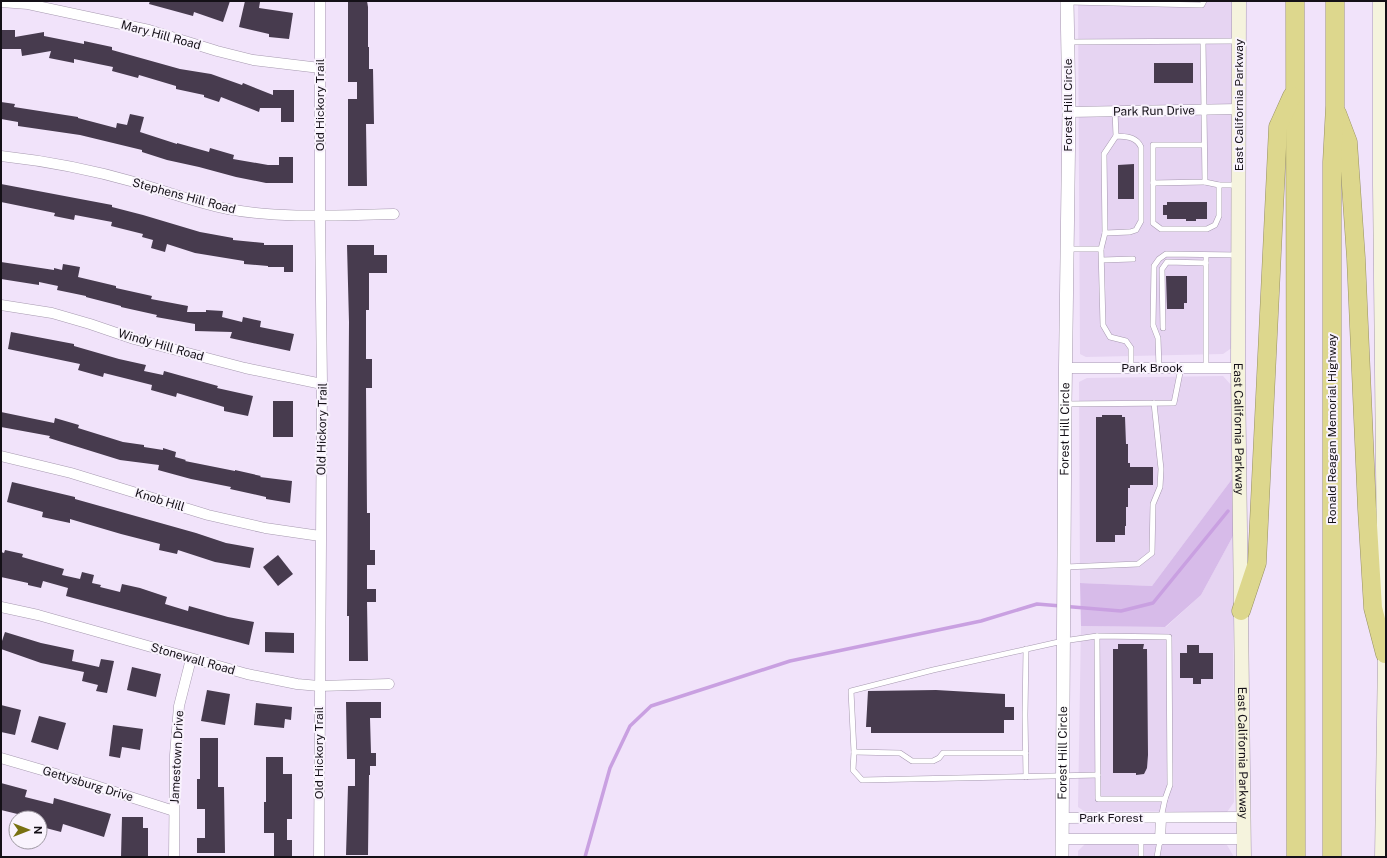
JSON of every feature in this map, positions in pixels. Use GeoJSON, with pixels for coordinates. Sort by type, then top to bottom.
{"type":"FeatureCollection","features":[{"type":"Feature","properties":{"kind":"highway"},"geometry":{"type":"LineString","coordinates":[[1295,1],[1296,857]]}},
{"type":"Feature","properties":{"kind":"highway","name":"Ronald Reagan Memorial Highway"},"geometry":{"type":"LineString","coordinates":[[1332,857],[1332,162],[1335,106],[1335,1]]}},
{"type":"Feature","properties":{"kind":"highway"},"geometry":{"type":"LineString","coordinates":[[1242,611],[1257,563],[1278,127],[1295,90]]}},
{"type":"Feature","properties":{"kind":"highway"},"geometry":{"type":"LineString","coordinates":[[1335,106],[1348,142],[1356,258],[1373,608],[1384,654]]}},
{"type":"Feature","properties":{"kind":"main road","name":"East California Parkway"},"geometry":{"type":"LineString","coordinates":[[1239,1],[1238,368],[1244,857]]}},
{"type":"Feature","properties":{"kind":"main road"},"geometry":{"type":"LineString","coordinates":[[1380,1],[1384,269],[1385,700],[1382,857]]}},
{"type":"Feature","properties":{"kind":"street","name":"Old Hickory Trail"},"geometry":{"type":"LineString","coordinates":[[319,857],[322,384],[320,1]]}},
{"type":"Feature","properties":{"kind":"street","name":"Mary Hill Road"},"geometry":{"type":"LineString","coordinates":[[1,2],[28,4],[149,30],[217,51],[253,60],[320,68]]}},
{"type":"Feature","properties":{"kind":"street","name":"Forest Hill Circle"},"geometry":{"type":"LineString","coordinates":[[1062,857],[1064,404],[1069,112],[1067,2]]}},
{"type":"Feature","properties":{"kind":"street","name":"Park Run Drive"},"geometry":{"type":"LineString","coordinates":[[1069,112],[1239,109]]}},
{"type":"Feature","properties":{"kind":"street","name":"Stephens Hill Road"},"geometry":{"type":"LineString","coordinates":[[1,156],[37,160],[70,167],[136,182],[194,201],[254,213],[320,216],[394,214]]}},
{"type":"Feature","properties":{"kind":"street","name":"Windy Hill Road"},"geometry":{"type":"LineString","coordinates":[[1,305],[52,314],[134,339],[245,368],[322,384]]}},
{"type":"Feature","properties":{"kind":"street","name":"Park Brook"},"geometry":{"type":"LineString","coordinates":[[1065,368],[1238,368]]}},
{"type":"Feature","properties":{"kind":"street","name":"Knob Hill"},"geometry":{"type":"LineString","coordinates":[[1,456],[71,473],[208,515],[265,528],[320,536]]}},
{"type":"Feature","properties":{"kind":"street","name":"Stonewall Road"},"geometry":{"type":"LineString","coordinates":[[1,607],[38,615],[247,674],[297,684],[319,686],[389,684]]}},
{"type":"Feature","properties":{"kind":"street","name":"Jamestown Drive"},"geometry":{"type":"LineString","coordinates":[[174,857],[175,755],[179,706],[191,659]]}},
{"type":"Feature","properties":{"kind":"street","name":"Gettysburg Drive"},"geometry":{"type":"LineString","coordinates":[[1,758],[90,784],[174,811]]}},
{"type":"Feature","properties":{"kind":"street","name":"Park Forest"},"geometry":{"type":"LineString","coordinates":[[1062,818],[1244,817]]}},
{"type":"Feature","properties":{"kind":"street","name":"Park Forest"},"geometry":{"type":"LineString","coordinates":[[1160,840],[1161,818]]}},
{"type":"Feature","properties":{"kind":"street","name":"Park Forest"},"geometry":{"type":"LineString","coordinates":[[1062,839],[1244,839]]}},
{"type":"Feature","properties":{"kind":"lane"},"geometry":{"type":"LineString","coordinates":[[1067,2],[1202,5],[1204,1]]}},
{"type":"Feature","properties":{"kind":"lane"},"geometry":{"type":"LineString","coordinates":[[1068,42],[1239,41]]}},
{"type":"Feature","properties":{"kind":"lane"},"geometry":{"type":"LineString","coordinates":[[1204,42],[1205,182]]}},
{"type":"Feature","properties":{"kind":"lane"},"geometry":{"type":"LineString","coordinates":[[1115,112],[1116,136],[1104,154],[1105,233],[1101,250],[1103,325],[1110,337],[1126,341],[1131,348],[1131,368]]}},
{"type":"Feature","properties":{"kind":"lane"},"geometry":{"type":"LineString","coordinates":[[1105,233],[1130,232],[1136,230],[1141,221],[1141,147],[1139,142],[1134,138],[1116,136]]}},
{"type":"Feature","properties":{"kind":"lane"},"geometry":{"type":"LineString","coordinates":[[1204,145],[1153,145],[1153,223],[1161,229],[1207,229],[1215,225],[1219,216],[1219,185]]}},
{"type":"Feature","properties":{"kind":"lane"},"geometry":{"type":"LineString","coordinates":[[1153,182],[1205,182],[1219,185],[1239,185]]}},
{"type":"Feature","properties":{"kind":"lane"},"geometry":{"type":"LineString","coordinates":[[1067,249],[1101,250]]}},
{"type":"Feature","properties":{"kind":"lane"},"geometry":{"type":"LineString","coordinates":[[1159,368],[1158,338],[1153,325],[1154,266],[1159,259],[1166,254],[1238,255]]}},
{"type":"Feature","properties":{"kind":"lane"},"geometry":{"type":"LineString","coordinates":[[1206,255],[1206,368]]}},
{"type":"Feature","properties":{"kind":"lane"},"geometry":{"type":"LineString","coordinates":[[1102,260],[1133,259]]}},
{"type":"Feature","properties":{"kind":"lane"},"geometry":{"type":"LineString","coordinates":[[1163,328],[1162,269],[1164,265],[1167,262],[1206,263]]}},
{"type":"Feature","properties":{"kind":"lane"},"geometry":{"type":"LineString","coordinates":[[1064,404],[1174,403],[1181,368]]}},
{"type":"Feature","properties":{"kind":"lane"},"geometry":{"type":"LineString","coordinates":[[1064,567],[1138,564],[1152,553],[1153,504],[1160,487],[1161,469],[1154,403]]}},
{"type":"Feature","properties":{"kind":"lane"},"geometry":{"type":"LineString","coordinates":[[1097,636],[1098,799],[1165,799]]}},
{"type":"Feature","properties":{"kind":"lane"},"geometry":{"type":"LineString","coordinates":[[1098,776],[862,780],[853,770],[854,752],[851,691],[1063,641],[1097,636],[1169,637],[1170,785],[1161,818]]}},
{"type":"Feature","properties":{"kind":"lane"},"geometry":{"type":"LineString","coordinates":[[1026,650],[1026,777]]}},
{"type":"Feature","properties":{"kind":"lane"},"geometry":{"type":"LineString","coordinates":[[854,752],[900,753],[912,761],[934,761],[943,753],[1026,753]]}},
{"type":"Feature","properties":{"kind":"lane"},"geometry":{"type":"LineString","coordinates":[[1141,840],[1141,857]]}},
{"type":"Feature","properties":{"kind":"lane"},"geometry":{"type":"LineString","coordinates":[[1157,857],[1160,840]]}},
{"type":"Feature","properties":{"kind":"shaded area"},"geometry":{"type":"Polygon","coordinates":[[[1078,1],[1232,1],[1233,347],[1223,354],[1086,357],[1080,354],[1078,1]]]}},
{"type":"Feature","properties":{"kind":"shaded area"},"geometry":{"type":"Polygon","coordinates":[[[1223,376],[1231,385],[1234,398],[1235,475],[1152,586],[1080,583],[1079,382],[1087,378],[1223,376]]]}},
{"type":"Feature","properties":{"kind":"shaded area"},"geometry":{"type":"Polygon","coordinates":[[[1235,475],[1233,536],[1201,595],[1165,627],[1081,626],[1080,583],[1152,586],[1235,475]]]}},
{"type":"Feature","properties":{"kind":"shaded area"},"geometry":{"type":"Polygon","coordinates":[[[1233,536],[1234,802],[1227,812],[1084,811],[1078,807],[1081,626],[1166,627],[1201,595],[1233,536]]]}},
{"type":"Feature","properties":{"kind":"shaded area"},"geometry":{"type":"Polygon","coordinates":[[[1219,843],[1227,845],[1234,857],[1078,857],[1078,851],[1085,844],[1219,843]]]}},
{"type":"Feature","properties":{"kind":"building"},"geometry":{"type":"Polygon","coordinates":[[[150,1],[230,1],[223,22],[194,12],[193,16],[149,4],[150,1]]]}},
{"type":"Feature","properties":{"kind":"building"},"geometry":{"type":"Polygon","coordinates":[[[245,1],[260,2],[259,8],[293,13],[289,39],[269,37],[269,34],[239,27],[245,1]]]}},
{"type":"Feature","properties":{"kind":"building"},"geometry":{"type":"Polygon","coordinates":[[[348,1],[367,1],[368,7],[369,69],[373,69],[374,124],[366,124],[367,186],[348,186],[348,99],[357,99],[357,82],[348,82],[348,1]]]}},
{"type":"Feature","properties":{"kind":"building"},"geometry":{"type":"Polygon","coordinates":[[[1,30],[15,30],[15,37],[44,32],[44,36],[84,44],[84,41],[112,47],[112,50],[180,69],[211,74],[242,85],[243,83],[273,95],[273,90],[294,90],[294,122],[281,122],[281,108],[260,108],[259,112],[221,97],[219,102],[204,97],[204,95],[176,89],[176,86],[139,75],[138,78],[112,71],[113,67],[74,59],[74,63],[49,58],[51,51],[22,56],[21,49],[1,49],[1,30]]]}},
{"type":"Feature","properties":{"kind":"building"},"geometry":{"type":"Polygon","coordinates":[[[1154,63],[1193,63],[1193,83],[1154,83],[1154,63]]]}},
{"type":"Feature","properties":{"kind":"building"},"geometry":{"type":"Polygon","coordinates":[[[1,102],[15,104],[14,107],[78,117],[116,128],[117,123],[127,125],[130,114],[144,117],[140,132],[177,144],[209,152],[210,148],[234,155],[233,159],[268,165],[279,165],[279,157],[293,157],[293,183],[266,183],[236,177],[167,160],[142,152],[142,150],[80,135],[18,126],[18,122],[1,119],[1,102]]]}},
{"type":"Feature","properties":{"kind":"building"},"geometry":{"type":"Polygon","coordinates":[[[1134,164],[1134,199],[1118,199],[1118,165],[1134,164]]]}},
{"type":"Feature","properties":{"kind":"building"},"geometry":{"type":"Polygon","coordinates":[[[1,184],[112,205],[112,207],[200,232],[233,238],[233,240],[264,243],[264,245],[293,245],[293,272],[284,272],[284,267],[244,264],[244,261],[195,253],[167,244],[165,252],[151,248],[153,240],[142,237],[143,234],[111,226],[112,222],[75,215],[74,220],[54,216],[55,213],[1,202],[1,184]]]}},
{"type":"Feature","properties":{"kind":"building"},"geometry":{"type":"Polygon","coordinates":[[[1167,202],[1207,202],[1207,219],[1186,221],[1186,219],[1167,219],[1167,215],[1163,215],[1163,205],[1167,205],[1167,202]]]}},
{"type":"Feature","properties":{"kind":"building"},"geometry":{"type":"Polygon","coordinates":[[[347,245],[374,245],[374,255],[387,255],[387,273],[369,273],[369,310],[366,310],[366,359],[372,359],[372,388],[366,388],[367,513],[370,513],[370,550],[375,550],[375,565],[367,565],[367,589],[376,589],[376,602],[367,602],[368,661],[349,661],[349,616],[347,616],[349,322],[347,245]]]}},
{"type":"Feature","properties":{"kind":"building"},"geometry":{"type":"Polygon","coordinates":[[[1,262],[54,270],[54,268],[62,270],[63,264],[80,267],[78,277],[116,286],[116,288],[152,296],[151,299],[188,306],[187,312],[206,312],[206,310],[223,311],[222,317],[242,322],[243,317],[261,321],[260,327],[294,334],[290,351],[230,338],[232,332],[195,331],[195,324],[156,317],[157,315],[121,307],[86,296],[57,290],[58,286],[39,282],[39,285],[1,279],[1,262]]]}},
{"type":"Feature","properties":{"kind":"building"},"geometry":{"type":"Polygon","coordinates":[[[1166,276],[1187,276],[1187,303],[1184,303],[1184,309],[1167,309],[1166,276]]]}},
{"type":"Feature","properties":{"kind":"building"},"geometry":{"type":"Polygon","coordinates":[[[11,332],[74,344],[74,346],[146,365],[144,371],[163,375],[164,371],[218,386],[217,388],[253,396],[248,416],[224,411],[224,407],[177,393],[176,397],[151,390],[152,385],[104,373],[103,377],[78,370],[80,364],[8,349],[11,332]]]}},
{"type":"Feature","properties":{"kind":"building"},"geometry":{"type":"Polygon","coordinates":[[[273,401],[293,401],[293,437],[273,437],[273,401]]]}},
{"type":"Feature","properties":{"kind":"building"},"geometry":{"type":"Polygon","coordinates":[[[1,412],[54,423],[55,418],[79,425],[78,428],[123,442],[163,450],[163,448],[176,452],[175,457],[186,460],[185,461],[235,470],[261,476],[260,477],[292,481],[290,503],[266,499],[266,497],[230,489],[231,487],[191,479],[158,470],[159,465],[120,460],[49,438],[50,436],[1,427],[1,412]]]}},
{"type":"Feature","properties":{"kind":"building"},"geometry":{"type":"Polygon","coordinates":[[[1102,415],[1122,415],[1122,417],[1125,417],[1126,444],[1128,444],[1128,463],[1130,463],[1130,467],[1153,467],[1153,485],[1130,485],[1130,488],[1128,488],[1128,507],[1126,507],[1125,535],[1115,535],[1115,542],[1096,542],[1096,417],[1102,417],[1102,415]]]}},
{"type":"Feature","properties":{"kind":"building"},"geometry":{"type":"Polygon","coordinates":[[[12,482],[75,497],[75,499],[196,533],[226,543],[254,548],[250,568],[215,562],[178,550],[177,554],[159,550],[160,544],[70,519],[70,523],[42,517],[43,512],[7,502],[12,482]]]}},
{"type":"Feature","properties":{"kind":"building"},"geometry":{"type":"Polygon","coordinates":[[[5,550],[23,554],[22,557],[64,569],[62,575],[80,579],[82,572],[94,575],[92,583],[101,585],[100,587],[120,592],[122,584],[140,588],[167,597],[165,604],[188,611],[189,606],[228,617],[254,622],[249,645],[66,596],[68,588],[43,581],[41,588],[28,585],[28,583],[1,577],[1,552],[4,553],[5,550]]]}},
{"type":"Feature","properties":{"kind":"building"},"geometry":{"type":"Polygon","coordinates":[[[278,555],[293,574],[278,586],[263,567],[278,555]]]}},
{"type":"Feature","properties":{"kind":"building"},"geometry":{"type":"Polygon","coordinates":[[[5,632],[41,643],[74,650],[72,661],[99,667],[101,659],[114,661],[107,693],[96,691],[98,685],[82,681],[84,672],[41,663],[1,649],[5,632]]]}},
{"type":"Feature","properties":{"kind":"building"},"geometry":{"type":"Polygon","coordinates":[[[265,632],[294,633],[294,653],[265,652],[265,632]]]}},
{"type":"Feature","properties":{"kind":"building"},"geometry":{"type":"Polygon","coordinates":[[[1118,644],[1144,644],[1143,649],[1147,649],[1148,755],[1147,768],[1144,774],[1136,775],[1136,773],[1113,773],[1113,649],[1118,649],[1118,644]]]}},
{"type":"Feature","properties":{"kind":"building"},"geometry":{"type":"Polygon","coordinates":[[[1187,645],[1199,645],[1199,653],[1213,653],[1213,679],[1201,679],[1201,684],[1193,684],[1193,678],[1180,678],[1180,653],[1187,653],[1187,645]]]}},
{"type":"Feature","properties":{"kind":"building"},"geometry":{"type":"Polygon","coordinates":[[[132,667],[161,674],[156,697],[127,690],[132,667]]]}},
{"type":"Feature","properties":{"kind":"building"},"geometry":{"type":"Polygon","coordinates":[[[207,690],[230,694],[225,725],[201,721],[207,690]]]}},
{"type":"Feature","properties":{"kind":"building"},"geometry":{"type":"Polygon","coordinates":[[[936,690],[1005,694],[1005,707],[1014,707],[1014,720],[1004,720],[1004,733],[871,733],[871,727],[866,727],[868,691],[936,690]]]}},
{"type":"Feature","properties":{"kind":"building"},"geometry":{"type":"Polygon","coordinates":[[[346,702],[381,702],[381,718],[370,718],[371,753],[376,753],[376,766],[370,766],[369,775],[368,855],[346,855],[348,786],[355,786],[355,759],[347,759],[346,702]]]}},
{"type":"Feature","properties":{"kind":"building"},"geometry":{"type":"Polygon","coordinates":[[[256,703],[292,707],[291,720],[285,719],[284,728],[254,725],[256,703]]]}},
{"type":"Feature","properties":{"kind":"building"},"geometry":{"type":"Polygon","coordinates":[[[1,705],[21,710],[15,735],[1,732],[1,705]]]}},
{"type":"Feature","properties":{"kind":"building"},"geometry":{"type":"Polygon","coordinates":[[[39,716],[66,723],[58,750],[31,742],[39,716]]]}},
{"type":"Feature","properties":{"kind":"building"},"geometry":{"type":"Polygon","coordinates":[[[113,725],[143,729],[140,750],[122,747],[120,758],[109,756],[113,725]]]}},
{"type":"Feature","properties":{"kind":"building"},"geometry":{"type":"Polygon","coordinates":[[[200,738],[218,738],[218,787],[224,787],[225,853],[197,853],[197,838],[205,838],[205,809],[197,809],[197,779],[200,779],[200,738]]]}},
{"type":"Feature","properties":{"kind":"building"},"geometry":{"type":"Polygon","coordinates":[[[266,757],[283,757],[283,774],[292,774],[292,819],[287,819],[287,840],[292,840],[292,857],[274,857],[274,833],[264,833],[266,757]]]}},
{"type":"Feature","properties":{"kind":"building"},"geometry":{"type":"Polygon","coordinates":[[[1,783],[27,790],[25,797],[53,804],[54,798],[111,814],[104,837],[63,824],[61,832],[48,829],[48,810],[8,810],[8,812],[1,810],[1,783]]]}},
{"type":"Feature","properties":{"kind":"building"},"geometry":{"type":"Polygon","coordinates":[[[122,817],[143,817],[143,828],[148,828],[148,857],[121,857],[122,817]]]}},
{"type":"Feature","properties":{"kind":"waterway"},"geometry":{"type":"LineString","coordinates":[[585,857],[610,768],[630,726],[651,706],[790,661],[981,621],[1037,604],[1121,611],[1153,603],[1228,511]]}}]}
